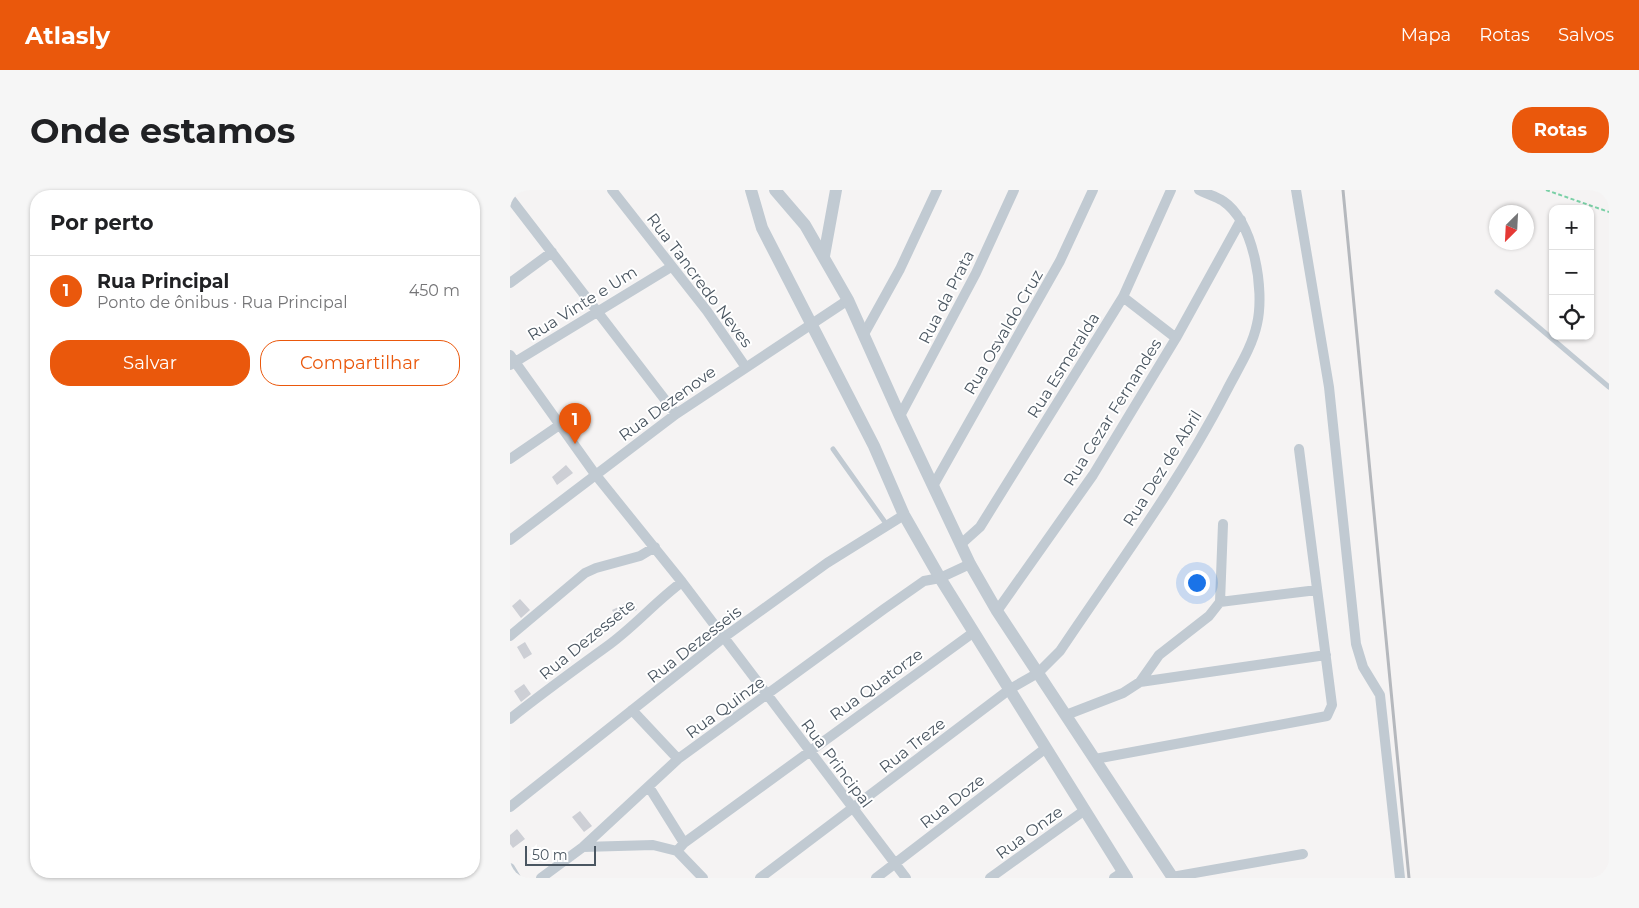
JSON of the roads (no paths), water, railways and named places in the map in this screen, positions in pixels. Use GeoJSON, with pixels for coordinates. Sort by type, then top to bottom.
{"type":"FeatureCollection","features":[{"type":"Feature","properties":{"kind":"street"},"geometry":{"type":"LineString","coordinates":[[510,193],[514,190]]}},
{"type":"Feature","properties":{"kind":"street","name":"Rua Tancredo Neves"},"geometry":{"type":"LineString","coordinates":[[612,190],[707,311],[745,366]]}},
{"type":"Feature","properties":{"kind":"street"},"geometry":{"type":"LineString","coordinates":[[752,190],[762,228],[874,446],[904,515],[940,578],[1085,810],[1121,876]]}},
{"type":"Feature","properties":{"kind":"street"},"geometry":{"type":"LineString","coordinates":[[774,190],[805,225],[848,300],[970,564],[997,611],[1172,878],[1304,854]]}},
{"type":"Feature","properties":{"kind":"street"},"geometry":{"type":"LineString","coordinates":[[824,256],[836,190]]}},
{"type":"Feature","properties":{"kind":"street"},"geometry":{"type":"LineString","coordinates":[[864,334],[900,269],[937,190]]}},
{"type":"Feature","properties":{"kind":"street","name":"Rua da Prata"},"geometry":{"type":"LineString","coordinates":[[900,416],[976,273],[1014,190]]}},
{"type":"Feature","properties":{"kind":"street","name":"Rua Osvaldo Cruz"},"geometry":{"type":"LineString","coordinates":[[933,486],[1060,261],[1093,190]]}},
{"type":"Feature","properties":{"kind":"street","name":"Rua Esmeralda"},"geometry":{"type":"LineString","coordinates":[[961,544],[980,527],[1123,297],[1171,190]]}},
{"type":"Feature","properties":{"kind":"street","name":"Rua Dez de Abril"},"geometry":{"type":"LineString","coordinates":[[1010,689],[1038,673],[1060,651],[1200,441],[1254,338],[1260,313],[1260,294],[1253,250],[1241,220],[1224,201],[1199,190]]}},
{"type":"Feature","properties":{"kind":"street"},"geometry":{"type":"LineString","coordinates":[[1296,190],[1328,387],[1356,644],[1363,667],[1380,695],[1400,878]]}},
{"type":"Feature","properties":{"kind":"street"},"geometry":{"type":"LineString","coordinates":[[510,198],[676,414]]}},
{"type":"Feature","properties":{"kind":"street","name":"Rua Cezar Fernandes"},"geometry":{"type":"LineString","coordinates":[[997,611],[1092,475],[1176,338],[1241,220]]}},
{"type":"Feature","properties":{"kind":"street"},"geometry":{"type":"LineString","coordinates":[[510,283],[552,252]]}},
{"type":"Feature","properties":{"kind":"street","name":"Rua Vinte e Um"},"geometry":{"type":"LineString","coordinates":[[512,361],[671,267]]}},
{"type":"Feature","properties":{"kind":"street"},"geometry":{"type":"LineString","coordinates":[[1123,297],[1176,338]]}},
{"type":"Feature","properties":{"kind":"street","name":"Rua Dezenove"},"geometry":{"type":"LineString","coordinates":[[510,540],[676,414],[745,366],[848,300]]}},
{"type":"Feature","properties":{"kind":"street","name":"Rua Principal"},"geometry":{"type":"LineString","coordinates":[[512,361],[561,424],[595,474],[682,582],[906,878]]}},
{"type":"Feature","properties":{"kind":"street"},"geometry":{"type":"LineString","coordinates":[[510,459],[561,424]]}},
{"type":"Feature","properties":{"kind":"street"},"geometry":{"type":"LineString","coordinates":[[1095,759],[1327,716],[1332,705],[1299,449]]}},
{"type":"Feature","properties":{"kind":"street","name":"Rua Dezesseis"},"geometry":{"type":"LineString","coordinates":[[510,807],[723,638],[827,563],[904,515]]}},
{"type":"Feature","properties":{"kind":"street"},"geometry":{"type":"LineString","coordinates":[[1066,715],[1123,693],[1140,682],[1159,655],[1209,616],[1220,602],[1223,524]]}},
{"type":"Feature","properties":{"kind":"street"},"geometry":{"type":"LineString","coordinates":[[510,636],[585,573],[596,568],[640,556],[655,547]]}},
{"type":"Feature","properties":{"kind":"street","name":"Rua Quinze"},"geometry":{"type":"LineString","coordinates":[[541,878],[582,847],[678,759],[908,592],[928,580],[940,578],[970,564]]}},
{"type":"Feature","properties":{"kind":"street","name":"Rua Dezessete"},"geometry":{"type":"LineString","coordinates":[[510,719],[583,662],[606,648],[656,602],[682,582]]}},
{"type":"Feature","properties":{"kind":"street"},"geometry":{"type":"LineString","coordinates":[[1220,602],[1317,590]]}},
{"type":"Feature","properties":{"kind":"street","name":"Rua Quatorze"},"geometry":{"type":"LineString","coordinates":[[680,847],[974,632]]}},
{"type":"Feature","properties":{"kind":"street"},"geometry":{"type":"LineString","coordinates":[[1140,682],[1326,655]]}},
{"type":"Feature","properties":{"kind":"street","name":"Rua Treze"},"geometry":{"type":"LineString","coordinates":[[760,878],[1010,689]]}},
{"type":"Feature","properties":{"kind":"street"},"geometry":{"type":"LineString","coordinates":[[632,710],[678,759]]}},
{"type":"Feature","properties":{"kind":"street","name":"Rua Doze"},"geometry":{"type":"LineString","coordinates":[[876,878],[1046,748]]}},
{"type":"Feature","properties":{"kind":"street"},"geometry":{"type":"LineString","coordinates":[[649,787],[680,847],[703,878]]}},
{"type":"Feature","properties":{"kind":"street","name":"Rua Onze"},"geometry":{"type":"LineString","coordinates":[[990,878],[1085,810]]}},
{"type":"Feature","properties":{"kind":"street"},"geometry":{"type":"LineString","coordinates":[[582,847],[653,845],[680,847]]}},
{"type":"Feature","properties":{"kind":"street"},"geometry":{"type":"LineString","coordinates":[[510,868],[516,878]]}},
{"type":"Feature","properties":{"kind":"lane"},"geometry":{"type":"LineString","coordinates":[[1497,292],[1609,387]]}},
{"type":"Feature","properties":{"kind":"lane"},"geometry":{"type":"LineString","coordinates":[[833,449],[887,525]]}},
{"type":"Feature","properties":{"kind":"railway"},"geometry":{"type":"LineString","coordinates":[[1343,190],[1409,878]]}},
{"type":"Feature","properties":{"kind":"place","name":"Rua Principal"},"geometry":{"type":"Point","coordinates":[575,444]}}]}
